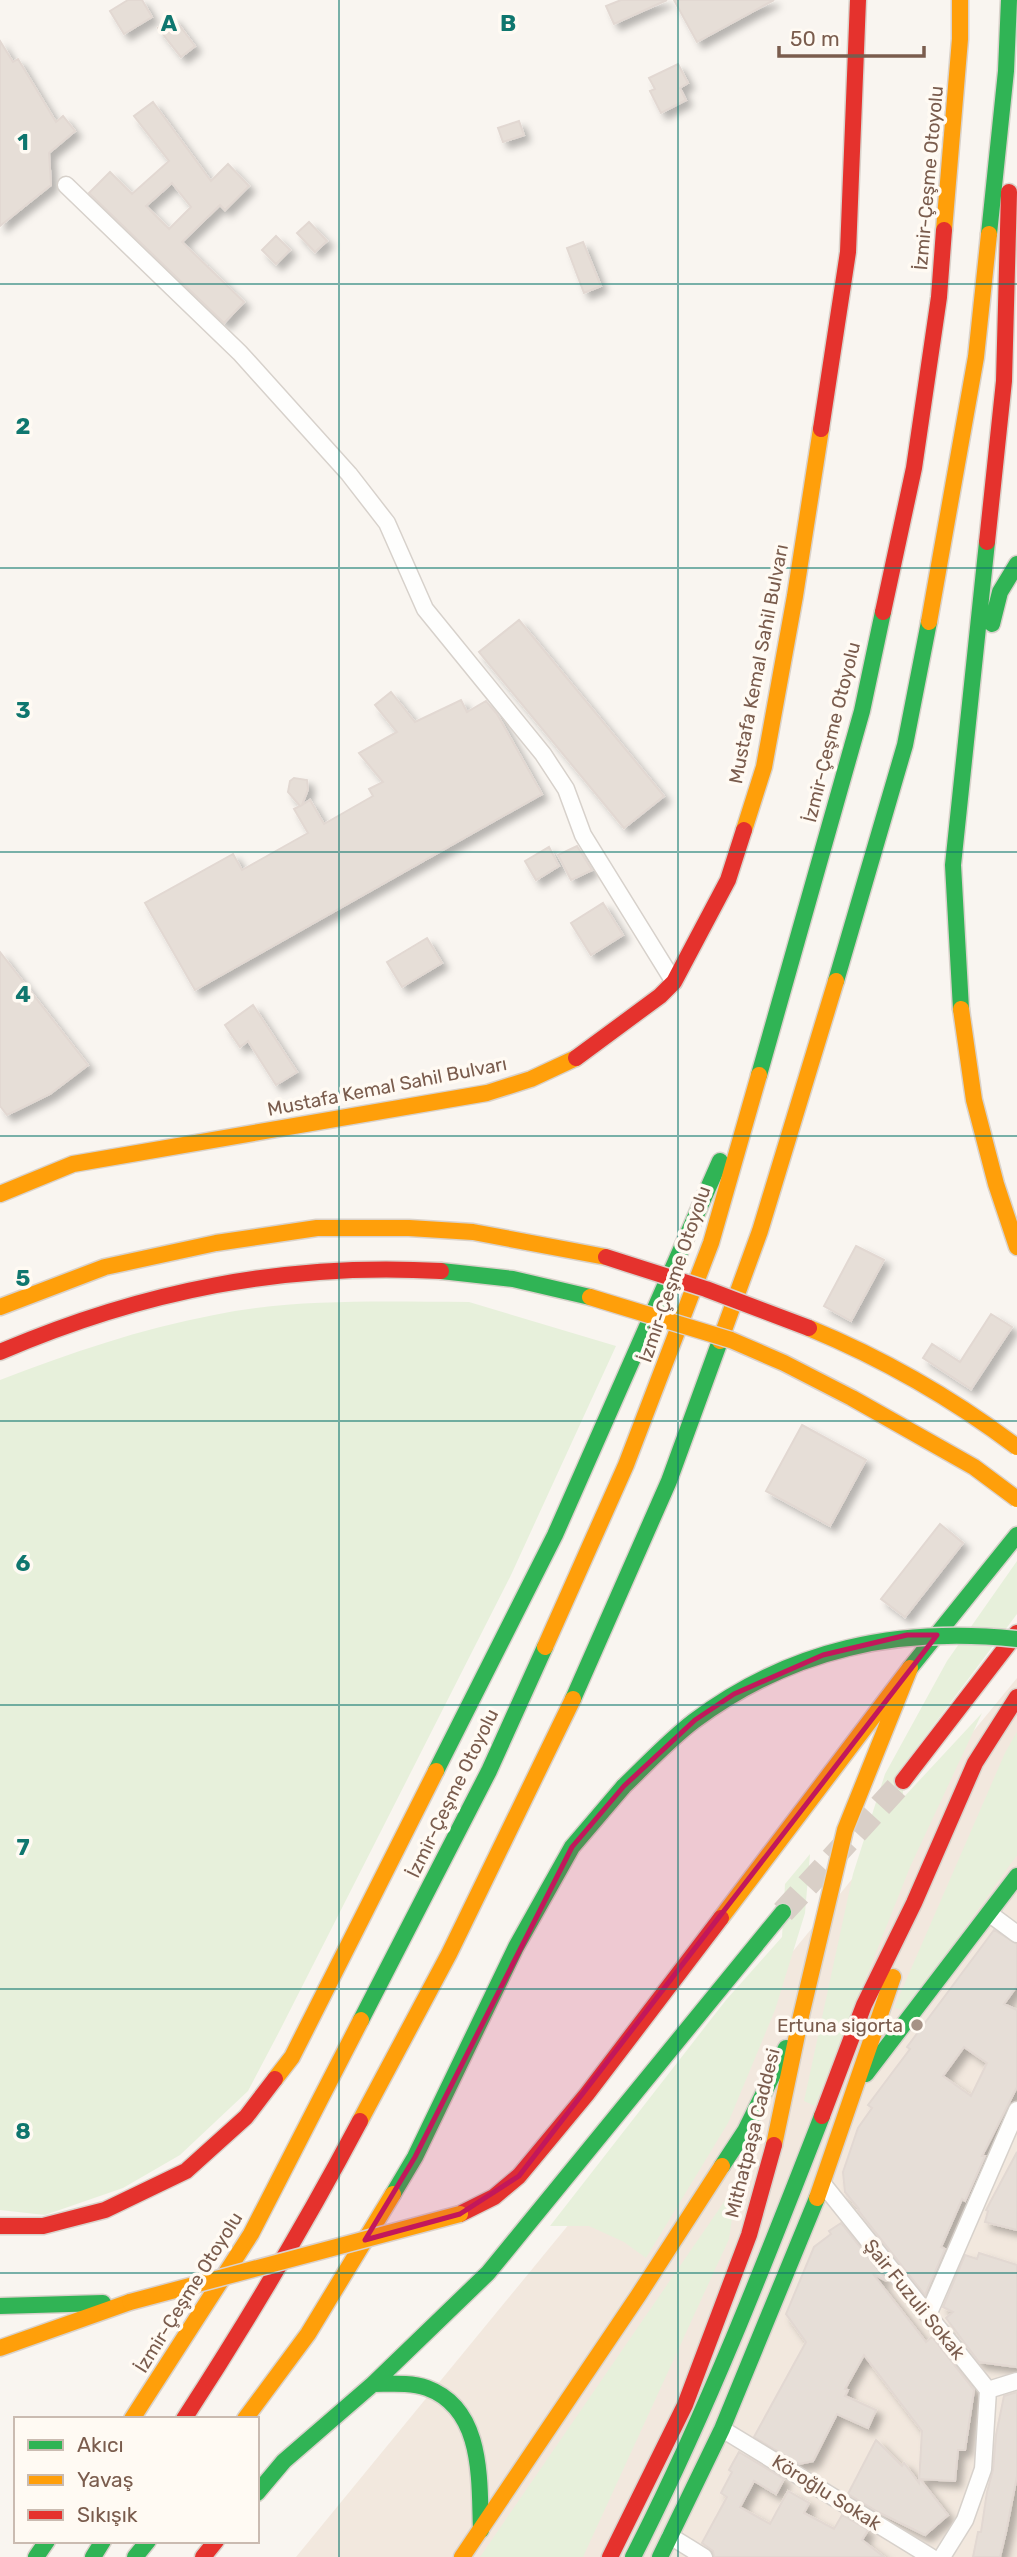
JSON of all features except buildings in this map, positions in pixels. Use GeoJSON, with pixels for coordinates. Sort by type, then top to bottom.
{"type":"FeatureCollection","features":[{"type":"Feature","properties":{"kind":"main road","name":"Mustafa Kemal Sahil Bulvarı"},"geometry":{"type":"LineString","coordinates":[[0,1194],[73,1164],[487,1093],[531,1079],[574,1059],[646,1007],[674,982],[728,880],[764,767],[795,596],[848,252],[858,0]]}},
{"type":"Feature","properties":{"kind":"main road","name":"İzmir-Çeşme Otoyolu"},"geometry":{"type":"LineString","coordinates":[[133,2417],[251,2234],[489,1771],[626,1465],[711,1243],[862,711],[914,468],[939,297],[960,39],[960,0]]}},
{"type":"Feature","properties":{"kind":"main road"},"geometry":{"type":"LineString","coordinates":[[185,2417],[234,2342],[314,2208],[449,1954],[555,1740],[669,1481],[760,1231],[905,745],[976,357],[1006,71],[1009,0]]}},
{"type":"Feature","properties":{"kind":"main road"},"geometry":{"type":"LineString","coordinates":[[1006,71],[1010,204],[1004,381],[953,865],[959,997],[974,1100],[996,1184],[1017,1247]]}},
{"type":"Feature","properties":{"kind":"main road"},"geometry":{"type":"LineString","coordinates":[[953,865],[995,604],[1008,575],[1017,564]]}},
{"type":"Feature","properties":{"kind":"main road"},"geometry":{"type":"LineString","coordinates":[[0,2225],[43,2226],[105,2210],[186,2171],[246,2117],[292,2057],[555,1535],[761,1065]]}},
{"type":"Feature","properties":{"kind":"main road"},"geometry":{"type":"LineString","coordinates":[[0,1307],[17,1298],[105,1266],[216,1243],[317,1228],[409,1228],[473,1232],[606,1257],[712,1291],[868,1354],[912,1377],[1017,1447]]}},
{"type":"Feature","properties":{"kind":"main road"},"geometry":{"type":"LineString","coordinates":[[0,1352],[38,1334],[124,1304],[217,1282],[321,1270],[425,1269],[511,1279],[590,1297],[731,1340],[852,1398],[974,1467],[1017,1499]]}},
{"type":"Feature","properties":{"kind":"main road","name":"Mithatpaşa Caddesi"},"geometry":{"type":"LineString","coordinates":[[610,2557],[685,2405],[749,2235],[774,2147],[845,1830],[910,1668],[1017,1535]]}},
{"type":"Feature","properties":{"kind":"main road"},"geometry":{"type":"LineString","coordinates":[[903,1780],[1017,1633]]}},
{"type":"Feature","properties":{"kind":"main road"},"geometry":{"type":"LineString","coordinates":[[246,2417],[308,2334],[415,2157],[516,1947],[572,1847],[624,1786],[695,1720],[734,1694],[776,1673],[823,1655],[862,1643],[907,1635],[1017,1639]]}},
{"type":"Feature","properties":{"kind":"main road"},"geometry":{"type":"LineString","coordinates":[[0,2348],[130,2302],[460,2214],[494,2197],[519,2176],[579,2105],[691,1961],[910,1668]]}},
{"type":"Feature","properties":{"kind":"main road"},"geometry":{"type":"LineString","coordinates":[[633,2557],[668,2489],[747,2310],[864,2005],[914,1903],[975,1763],[1017,1697]]}},
{"type":"Feature","properties":{"kind":"main road"},"geometry":{"type":"LineString","coordinates":[[853,2091],[1017,1876]]}},
{"type":"Feature","properties":{"kind":"main road"},"geometry":{"type":"LineString","coordinates":[[660,2557],[722,2429],[823,2184],[903,1948],[914,1903]]}},
{"type":"Feature","properties":{"kind":"main road"},"geometry":{"type":"LineString","coordinates":[[259,2491],[284,2460],[373,2384],[488,2273],[783,1912]]}},
{"type":"Feature","properties":{"kind":"main road"},"geometry":{"type":"LineString","coordinates":[[462,2557],[745,2131],[802,2015]]}},
{"type":"Feature","properties":{"kind":"main road"},"geometry":{"type":"LineString","coordinates":[[0,2306],[130,2302]]}},
{"type":"Feature","properties":{"kind":"main road"},"geometry":{"type":"LineString","coordinates":[[373,2384],[403,2384],[427,2388],[447,2400],[467,2422],[475,2450],[481,2530]]}},
{"type":"Feature","properties":{"kind":"main road"},"geometry":{"type":"LineString","coordinates":[[135,2557],[146,2543]]}},
{"type":"Feature","properties":{"kind":"main road"},"geometry":{"type":"LineString","coordinates":[[203,2557],[214,2543]]}},
{"type":"Feature","properties":{"kind":"street"},"geometry":{"type":"LineString","coordinates":[[66,185],[240,353],[349,474],[387,523],[425,610],[543,754],[566,789],[583,835],[674,982]]}},
{"type":"Feature","properties":{"kind":"street"},"geometry":{"type":"LineString","coordinates":[[990,1914],[1017,1934]]}},
{"type":"Feature","properties":{"kind":"street"},"geometry":{"type":"LineString","coordinates":[[928,2315],[1017,2110]]}},
{"type":"Feature","properties":{"kind":"street","name":"Şair Fuzuli Sokak"},"geometry":{"type":"LineString","coordinates":[[823,2184],[988,2390]]}},
{"type":"Feature","properties":{"kind":"street"},"geometry":{"type":"LineString","coordinates":[[942,2557],[965,2520],[983,2469],[988,2390],[1017,2381]]}},
{"type":"Feature","properties":{"kind":"street","name":"Köroğlu Sokak"},"geometry":{"type":"LineString","coordinates":[[722,2429],[931,2557]]}},
{"type":"Feature","properties":{"kind":"street"},"geometry":{"type":"LineString","coordinates":[[670,2536],[704,2557]]}},
{"type":"Feature","properties":{"kind":"highlighted area"},"geometry":{"type":"Polygon","coordinates":[[[907,1635],[937,1635],[519,2176],[460,2214],[365,2240],[415,2157],[572,1847],[624,1786],[695,1720],[734,1694],[823,1655],[907,1635]]]}},
{"type":"Feature","properties":{"kind":"shaded area"},"geometry":{"type":"Polygon","coordinates":[[[1017,1678],[1017,2557],[296,2557],[1017,1678]]]}},
{"type":"Feature","properties":{"kind":"green space"},"geometry":{"type":"Polygon","coordinates":[[[469,1302],[616,1346],[511,1575],[279,2032],[248,2091],[180,2155],[123,2188],[45,2215],[0,2210],[0,1380],[132,1335],[245,1310],[309,1303],[469,1302]]]}},
{"type":"Feature","properties":{"kind":"green space"},"geometry":{"type":"Polygon","coordinates":[[[1017,1561],[1017,1614],[903,1766],[903,1798],[982,1713],[910,1867],[815,2106],[804,2101],[853,1874],[885,1774],[947,1661],[1017,1561]]]}},
{"type":"Feature","properties":{"kind":"green space"},"geometry":{"type":"Polygon","coordinates":[[[1017,1732],[1017,1855],[906,2010],[894,2008],[1005,1753],[1017,1732]]]}},
{"type":"Feature","properties":{"kind":"green space"},"geometry":{"type":"Polygon","coordinates":[[[810,1854],[805,1913],[775,2010],[728,2123],[646,2258],[624,2242],[589,2226],[550,2226],[726,2000],[782,1937],[785,1884],[810,1854]]]}},
{"type":"Feature","properties":{"kind":"green space"},"geometry":{"type":"Polygon","coordinates":[[[737,2183],[729,2239],[583,2557],[480,2557],[737,2183]]]}},
{"type":"Feature","properties":{"kind":"tunnel"},"geometry":{"type":"LineString","coordinates":[[783,1912],[903,1781]]}},
{"type":"Feature","properties":{"kind":"traffic: fast"},"geometry":{"type":"LineString","coordinates":[[989,234],[1006,71],[1009,0]]}},
{"type":"Feature","properties":{"kind":"traffic: fast"},"geometry":{"type":"LineString","coordinates":[[961,1009],[953,865],[987,542]]}},
{"type":"Feature","properties":{"kind":"traffic: fast"},"geometry":{"type":"LineString","coordinates":[[992,624],[1000,592],[1017,564]]}},
{"type":"Feature","properties":{"kind":"traffic: fast"},"geometry":{"type":"LineString","coordinates":[[759,1075],[862,711],[883,612]]}},
{"type":"Feature","properties":{"kind":"traffic: fast"},"geometry":{"type":"LineString","coordinates":[[836,981],[905,745],[929,622]]}},
{"type":"Feature","properties":{"kind":"traffic: fast"},"geometry":{"type":"LineString","coordinates":[[436,1771],[555,1535],[720,1161]]}},
{"type":"Feature","properties":{"kind":"traffic: fast"},"geometry":{"type":"LineString","coordinates":[[441,1271],[513,1279],[590,1297]]}},
{"type":"Feature","properties":{"kind":"traffic: fast"},"geometry":{"type":"LineString","coordinates":[[573,1699],[669,1481],[720,1341]]}},
{"type":"Feature","properties":{"kind":"traffic: fast"},"geometry":{"type":"LineString","coordinates":[[910,1668],[1017,1535]]}},
{"type":"Feature","properties":{"kind":"traffic: fast"},"geometry":{"type":"LineString","coordinates":[[624,1786],[694,1721],[731,1696],[808,1660],[888,1640],[930,1636],[1017,1639]]}},
{"type":"Feature","properties":{"kind":"traffic: fast"},"geometry":{"type":"LineString","coordinates":[[361,2020],[489,1771],[545,1647]]}},
{"type":"Feature","properties":{"kind":"traffic: fast"},"geometry":{"type":"LineString","coordinates":[[393,2194],[415,2157],[516,1947],[572,1847],[624,1786]]}},
{"type":"Feature","properties":{"kind":"traffic: fast"},"geometry":{"type":"LineString","coordinates":[[866,2074],[1017,1876]]}},
{"type":"Feature","properties":{"kind":"traffic: fast"},"geometry":{"type":"LineString","coordinates":[[373,2384],[488,2273],[783,1912]]}},
{"type":"Feature","properties":{"kind":"traffic: fast"},"geometry":{"type":"LineString","coordinates":[[722,2166],[745,2131],[786,2048]]}},
{"type":"Feature","properties":{"kind":"traffic: fast"},"geometry":{"type":"LineString","coordinates":[[633,2557],[710,2394],[822,2116]]}},
{"type":"Feature","properties":{"kind":"traffic: fast"},"geometry":{"type":"LineString","coordinates":[[660,2557],[722,2429],[817,2198]]}},
{"type":"Feature","properties":{"kind":"traffic: fast"},"geometry":{"type":"LineString","coordinates":[[0,2306],[103,2303]]}},
{"type":"Feature","properties":{"kind":"traffic: fast"},"geometry":{"type":"LineString","coordinates":[[373,2384],[407,2384],[427,2388],[446,2398],[459,2412],[469,2429],[475,2448],[481,2530]]}},
{"type":"Feature","properties":{"kind":"traffic: fast"},"geometry":{"type":"LineString","coordinates":[[259,2491],[284,2461],[373,2384]]}},
{"type":"Feature","properties":{"kind":"traffic: fast"},"geometry":{"type":"LineString","coordinates":[[36,2557],[46,2543]]}},
{"type":"Feature","properties":{"kind":"traffic: fast"},"geometry":{"type":"LineString","coordinates":[[93,2557],[102,2543]]}},
{"type":"Feature","properties":{"kind":"traffic: fast"},"geometry":{"type":"LineString","coordinates":[[135,2557],[146,2543]]}},
{"type":"Feature","properties":{"kind":"traffic: slow"},"geometry":{"type":"LineString","coordinates":[[944,230],[960,39],[960,0]]}},
{"type":"Feature","properties":{"kind":"traffic: slow"},"geometry":{"type":"LineString","coordinates":[[929,622],[976,357],[989,234]]}},
{"type":"Feature","properties":{"kind":"traffic: slow"},"geometry":{"type":"LineString","coordinates":[[744,830],[764,767],[795,596],[821,429]]}},
{"type":"Feature","properties":{"kind":"traffic: slow"},"geometry":{"type":"LineString","coordinates":[[720,1341],[760,1231],[836,981]]}},
{"type":"Feature","properties":{"kind":"traffic: slow"},"geometry":{"type":"LineString","coordinates":[[961,1009],[974,1100],[996,1184],[1017,1247]]}},
{"type":"Feature","properties":{"kind":"traffic: slow"},"geometry":{"type":"LineString","coordinates":[[0,1194],[73,1164],[487,1093],[531,1079],[576,1058]]}},
{"type":"Feature","properties":{"kind":"traffic: slow"},"geometry":{"type":"LineString","coordinates":[[545,1647],[626,1465],[711,1243],[759,1075]]}},
{"type":"Feature","properties":{"kind":"traffic: slow"},"geometry":{"type":"LineString","coordinates":[[0,1307],[105,1267],[216,1243],[317,1228],[409,1228],[473,1232],[606,1257]]}},
{"type":"Feature","properties":{"kind":"traffic: slow"},"geometry":{"type":"LineString","coordinates":[[590,1297],[731,1340],[784,1363],[974,1467],[1017,1499]]}},
{"type":"Feature","properties":{"kind":"traffic: slow"},"geometry":{"type":"LineString","coordinates":[[809,1328],[917,1381],[968,1412],[1017,1447]]}},
{"type":"Feature","properties":{"kind":"traffic: slow"},"geometry":{"type":"LineString","coordinates":[[774,2145],[845,1830],[910,1668]]}},
{"type":"Feature","properties":{"kind":"traffic: slow"},"geometry":{"type":"LineString","coordinates":[[721,1918],[910,1668]]}},
{"type":"Feature","properties":{"kind":"traffic: slow"},"geometry":{"type":"LineString","coordinates":[[360,2121],[449,1954],[573,1699]]}},
{"type":"Feature","properties":{"kind":"traffic: slow"},"geometry":{"type":"LineString","coordinates":[[275,2079],[292,2057],[436,1771]]}},
{"type":"Feature","properties":{"kind":"traffic: slow"},"geometry":{"type":"LineString","coordinates":[[817,2198],[893,1977]]}},
{"type":"Feature","properties":{"kind":"traffic: slow"},"geometry":{"type":"LineString","coordinates":[[133,2417],[251,2234],[361,2020]]}},
{"type":"Feature","properties":{"kind":"traffic: slow"},"geometry":{"type":"LineString","coordinates":[[462,2557],[722,2166]]}},
{"type":"Feature","properties":{"kind":"traffic: slow"},"geometry":{"type":"LineString","coordinates":[[246,2417],[308,2334],[393,2194]]}},
{"type":"Feature","properties":{"kind":"traffic: slow"},"geometry":{"type":"LineString","coordinates":[[130,2302],[460,2214]]}},
{"type":"Feature","properties":{"kind":"traffic: slow"},"geometry":{"type":"LineString","coordinates":[[0,2348],[130,2302]]}},
{"type":"Feature","properties":{"kind":"traffic: jam"},"geometry":{"type":"LineString","coordinates":[[821,429],[848,252],[858,0]]}},
{"type":"Feature","properties":{"kind":"traffic: jam"},"geometry":{"type":"LineString","coordinates":[[987,542],[1004,381],[1009,192]]}},
{"type":"Feature","properties":{"kind":"traffic: jam"},"geometry":{"type":"LineString","coordinates":[[883,612],[914,468],[939,297],[944,230]]}},
{"type":"Feature","properties":{"kind":"traffic: jam"},"geometry":{"type":"LineString","coordinates":[[576,1058],[660,996],[674,982],[728,880],[744,830]]}},
{"type":"Feature","properties":{"kind":"traffic: jam"},"geometry":{"type":"LineString","coordinates":[[606,1257],[706,1289],[809,1328]]}},
{"type":"Feature","properties":{"kind":"traffic: jam"},"geometry":{"type":"LineString","coordinates":[[0,1352],[107,1312],[216,1285],[327,1271],[441,1271]]}},
{"type":"Feature","properties":{"kind":"traffic: jam"},"geometry":{"type":"LineString","coordinates":[[903,1781],[1017,1633]]}},
{"type":"Feature","properties":{"kind":"traffic: jam"},"geometry":{"type":"LineString","coordinates":[[822,2116],[864,2005],[914,1903],[975,1763],[1017,1697]]}},
{"type":"Feature","properties":{"kind":"traffic: jam"},"geometry":{"type":"LineString","coordinates":[[460,2214],[494,2197],[519,2176],[587,2094],[721,1918]]}},
{"type":"Feature","properties":{"kind":"traffic: jam"},"geometry":{"type":"LineString","coordinates":[[0,2226],[43,2226],[105,2210],[186,2171],[246,2117],[275,2079]]}},
{"type":"Feature","properties":{"kind":"traffic: jam"},"geometry":{"type":"LineString","coordinates":[[185,2417],[275,2272],[360,2121]]}},
{"type":"Feature","properties":{"kind":"traffic: jam"},"geometry":{"type":"LineString","coordinates":[[610,2557],[685,2405],[749,2235],[774,2145]]}},
{"type":"Feature","properties":{"kind":"traffic: jam"},"geometry":{"type":"LineString","coordinates":[[203,2557],[214,2543]]}},
{"type":"Feature","properties":{"kind":"place","name":"Ertuna sigorta"},"geometry":{"type":"Point","coordinates":[917,2025]}}]}
